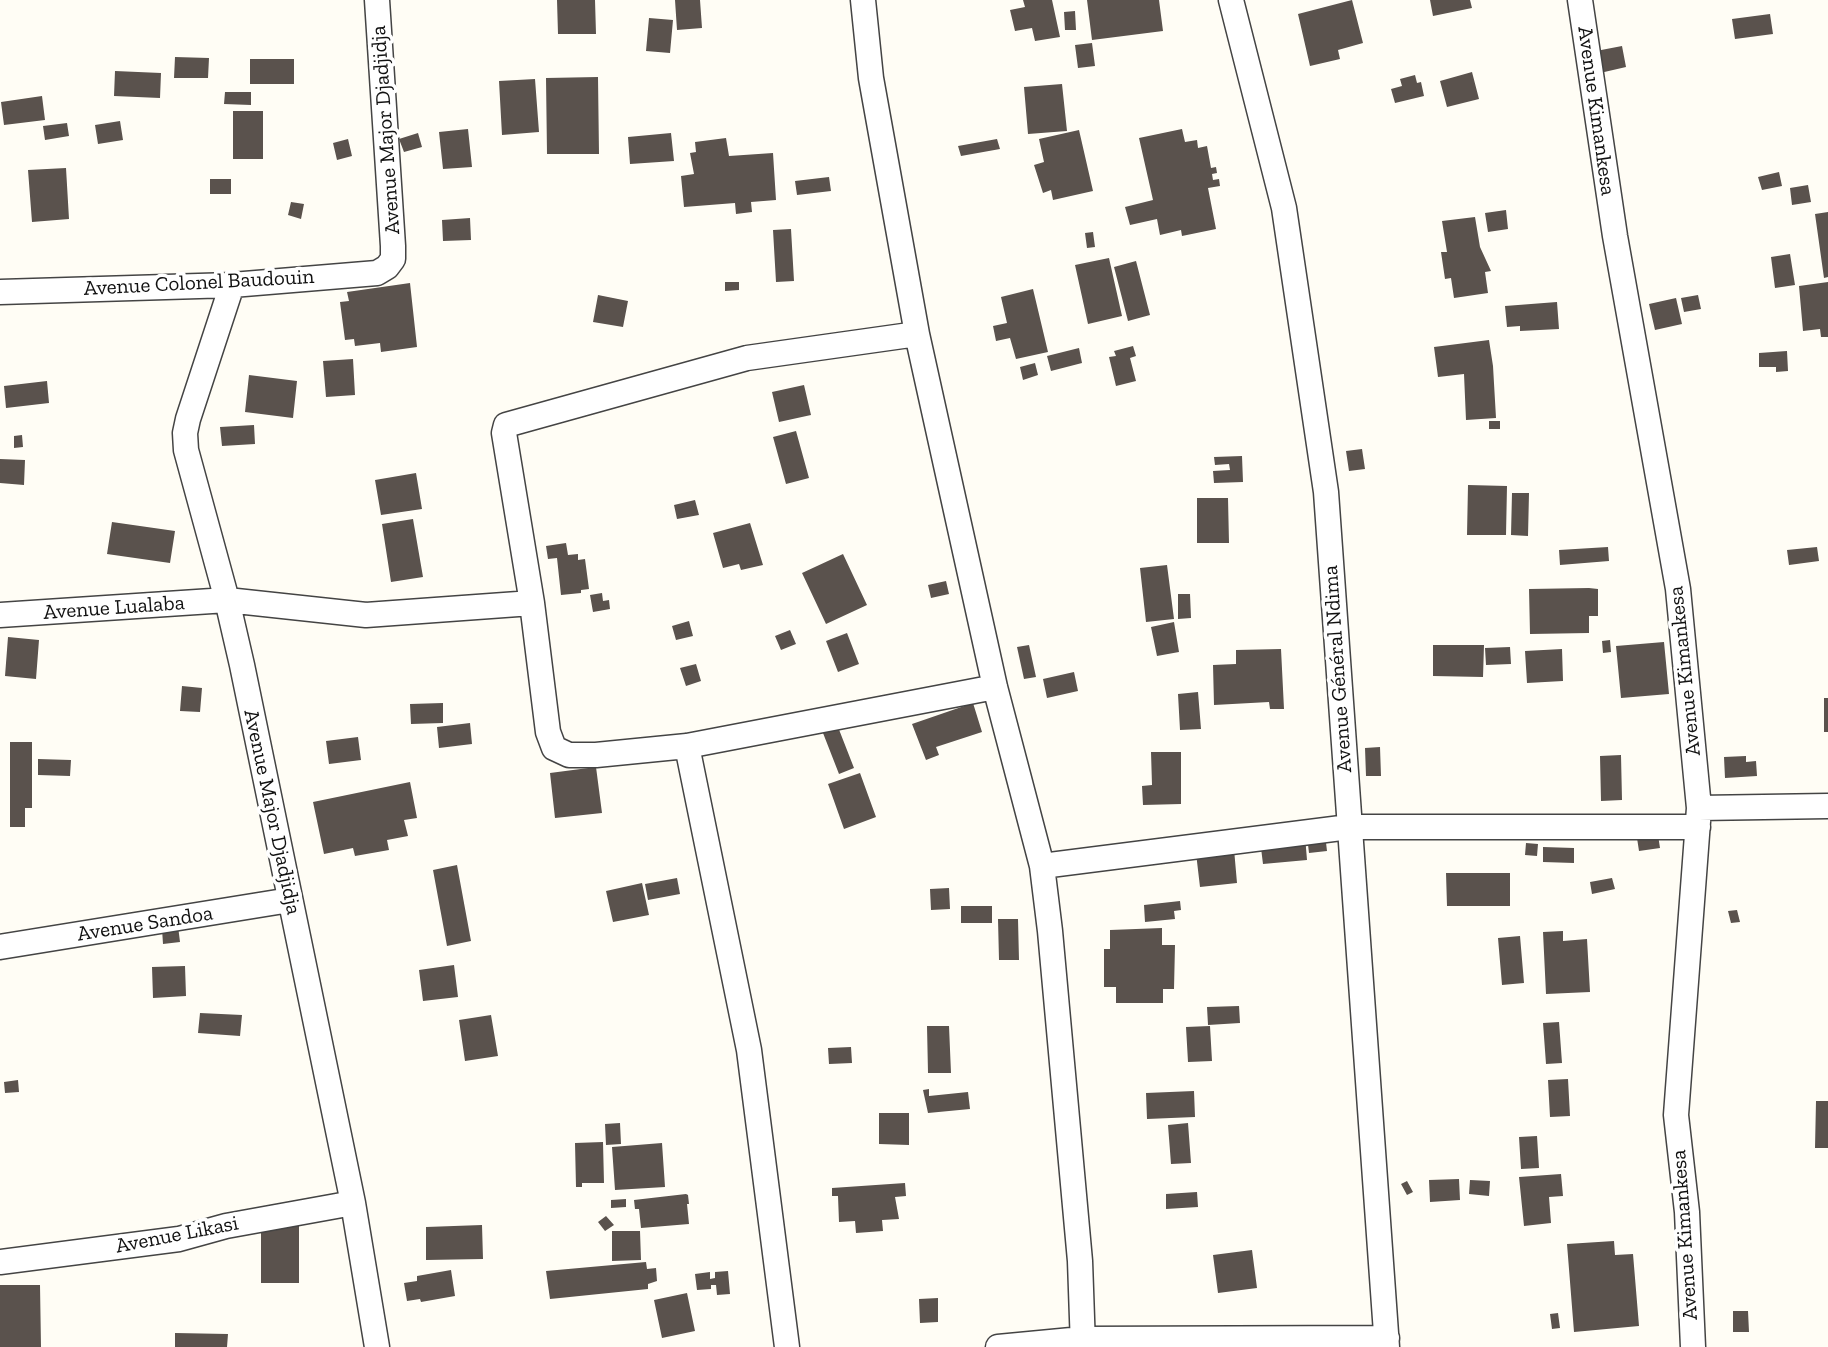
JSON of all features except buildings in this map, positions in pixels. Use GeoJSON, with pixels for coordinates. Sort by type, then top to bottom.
{"type":"FeatureCollection","features":[{"type":"Feature","properties":{"kind":"street","name":"Avenue Major Djadjidja"},"geometry":{"type":"LineString","coordinates":[[377,0],[393,259]]}},
{"type":"Feature","properties":{"kind":"street"},"geometry":{"type":"LineString","coordinates":[[863,0],[871,78],[917,334],[995,687],[1042,866],[1080,1261],[1083,1343]]}},
{"type":"Feature","properties":{"kind":"street","name":"Avenue Général Ndima"},"geometry":{"type":"LineString","coordinates":[[1230,0],[1284,208],[1326,492],[1387,1342]]}},
{"type":"Feature","properties":{"kind":"street","name":"Avenue Kimankesa"},"geometry":{"type":"LineString","coordinates":[[1580,0],[1615,236],[1678,589],[1699,818],[1676,1115],[1687,1212],[1693,1347]]}},
{"type":"Feature","properties":{"kind":"street","name":"Avenue Colonel Baudouin"},"geometry":{"type":"LineString","coordinates":[[0,292],[232,285],[377,273],[393,259]]}},
{"type":"Feature","properties":{"kind":"street","name":"Avenue Major Djadjidja"},"geometry":{"type":"LineString","coordinates":[[232,285],[185,433],[189,460],[227,600],[354,1203],[377,1347]]}},
{"type":"Feature","properties":{"kind":"street"},"geometry":{"type":"LineString","coordinates":[[917,334],[747,358],[506,425],[504,433],[532,603],[548,732],[554,748],[569,755],[687,746],[995,687]]}},
{"type":"Feature","properties":{"kind":"street","name":"Avenue Lualaba"},"geometry":{"type":"LineString","coordinates":[[0,615],[227,600],[366,615],[532,603]]}},
{"type":"Feature","properties":{"kind":"street"},"geometry":{"type":"LineString","coordinates":[[687,746],[749,1049],[786,1347]]}},
{"type":"Feature","properties":{"kind":"street"},"geometry":{"type":"LineString","coordinates":[[1042,866],[1349,827],[1699,818],[1828,806]]}},
{"type":"Feature","properties":{"kind":"street","name":"Avenue Sandoa"},"geometry":{"type":"LineString","coordinates":[[0,947],[290,900]]}},
{"type":"Feature","properties":{"kind":"street","name":"Avenue Likasi"},"geometry":{"type":"LineString","coordinates":[[0,1262],[179,1239],[226,1226],[354,1203]]}},
{"type":"Feature","properties":{"kind":"street"},"geometry":{"type":"LineString","coordinates":[[998,1347],[1083,1343],[1387,1342]]}}]}
